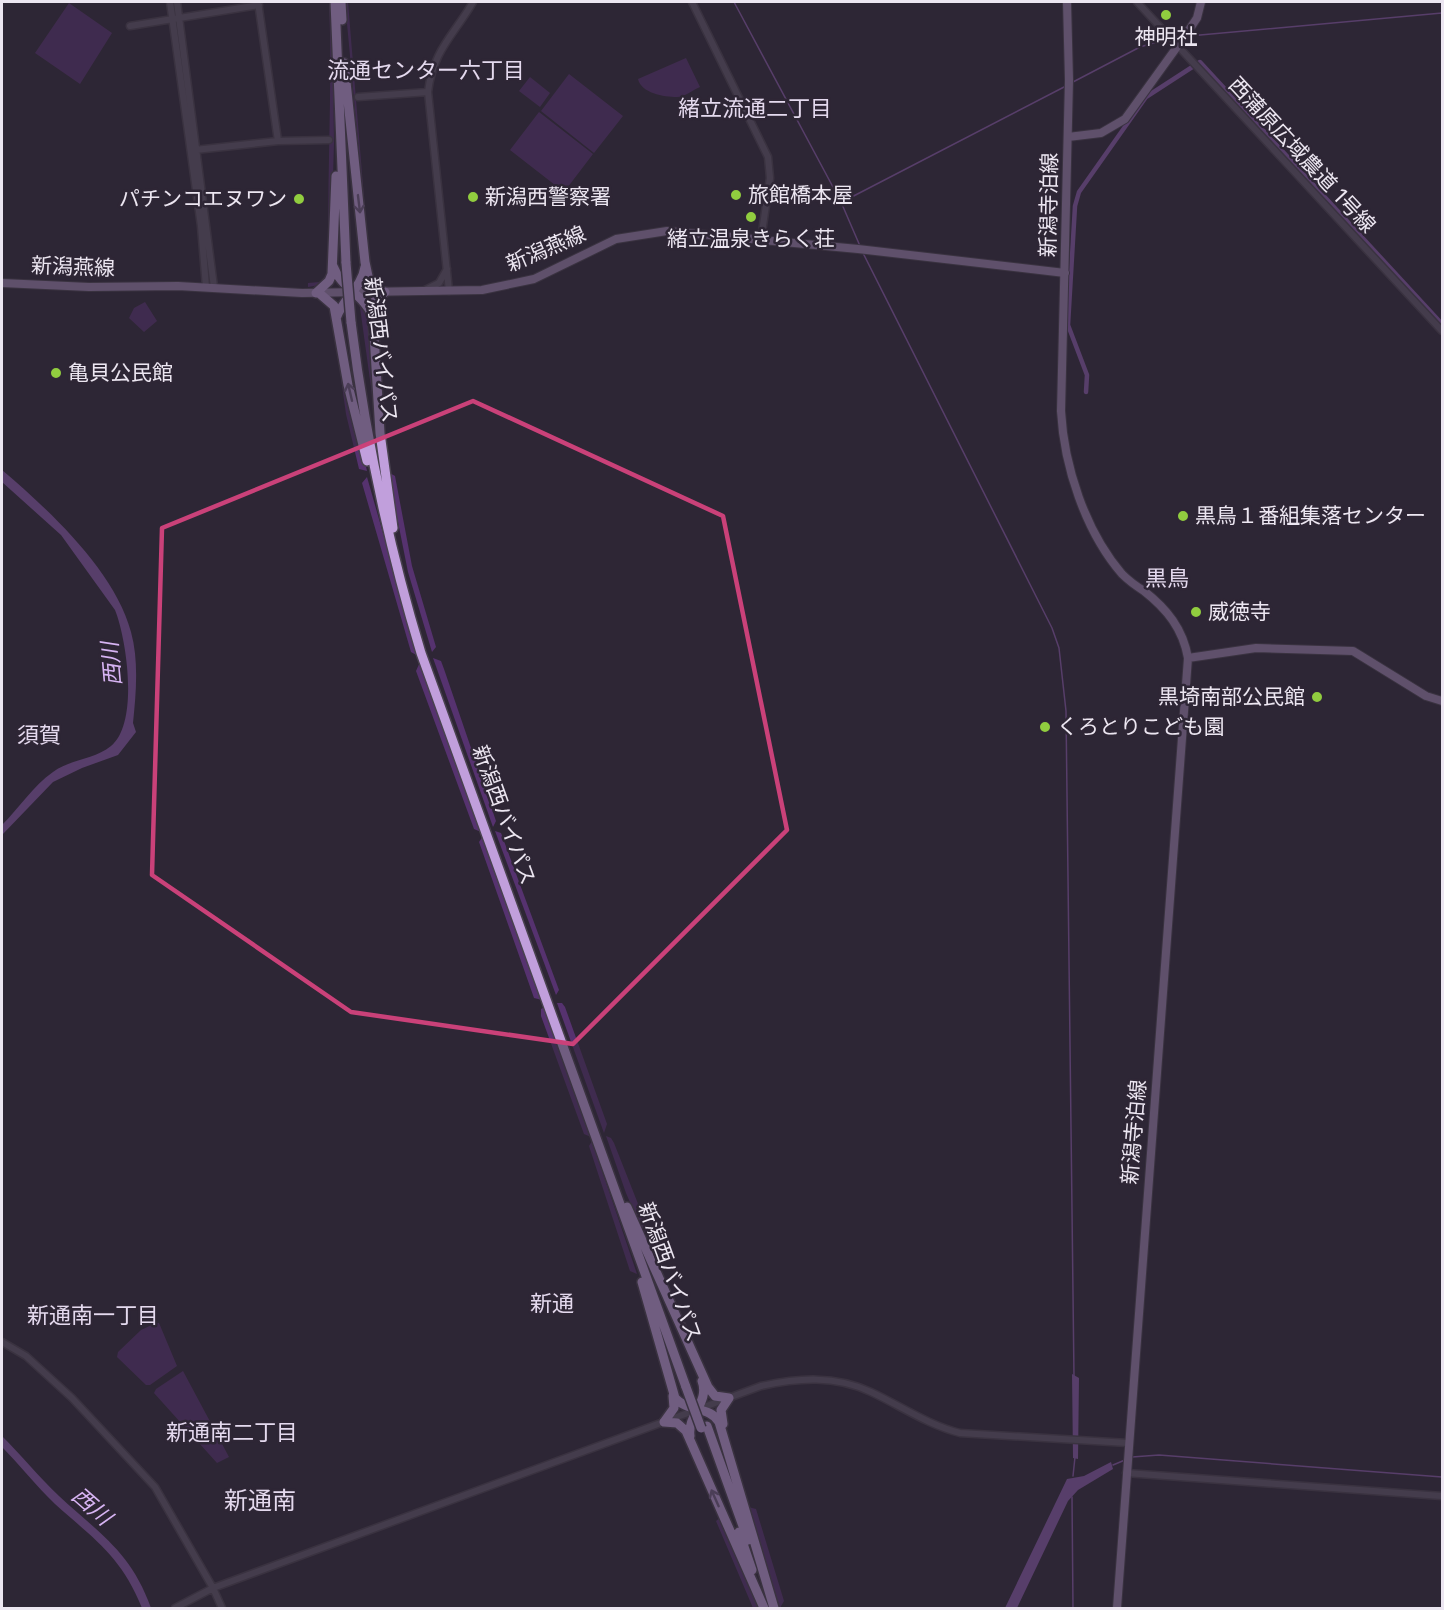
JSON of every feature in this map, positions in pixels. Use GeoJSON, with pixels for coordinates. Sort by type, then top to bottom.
{"type":"FeatureCollection","features":[{"type":"Feature","properties":{"kind":"highway","name":"新潟西バイパス"},"geometry":{"type":"LineString","coordinates":[[335,2],[341,63]]}},
{"type":"Feature","properties":{"kind":"highway","name":"新潟西バイパス"},"geometry":{"type":"LineString","coordinates":[[341,2],[341,63],[349,262],[354,321],[390,529],[446,707],[624,1208],[773,1608]]}},
{"type":"Feature","properties":{"kind":"highway"},"geometry":{"type":"LineString","coordinates":[[341,63],[365,262],[369,281],[383,292],[374,302],[373,318],[380,433],[390,529]]}},
{"type":"Feature","properties":{"kind":"highway"},"geometry":{"type":"LineString","coordinates":[[341,63],[333,266],[329,281],[318,293],[333,303],[337,316],[348,385],[375,495],[390,529]]}},
{"type":"Feature","properties":{"kind":"highway"},"geometry":{"type":"LineString","coordinates":[[337,316],[342,304],[362,279],[365,262]]}},
{"type":"Feature","properties":{"kind":"highway"},"geometry":{"type":"LineString","coordinates":[[333,266],[339,280],[366,303],[373,318]]}},
{"type":"Feature","properties":{"kind":"highway"},"geometry":{"type":"LineString","coordinates":[[624,1208],[711,1392],[719,1397],[729,1398],[721,1410],[724,1435]]}},
{"type":"Feature","properties":{"kind":"highway"},"geometry":{"type":"LineString","coordinates":[[624,1208],[673,1391],[674,1408],[664,1422]]}},
{"type":"Feature","properties":{"kind":"highway"},"geometry":{"type":"LineString","coordinates":[[697,1362],[704,1386],[698,1410],[689,1429],[698,1461]]}},
{"type":"Feature","properties":{"kind":"highway"},"geometry":{"type":"LineString","coordinates":[[673,1391],[681,1404],[716,1417],[724,1435],[773,1608]]}},
{"type":"Feature","properties":{"kind":"highway"},"geometry":{"type":"LineString","coordinates":[[664,1422],[683,1426],[765,1608]]}},
{"type":"Feature","properties":{"kind":"highway","name":"新潟西バイパス"},"geometry":{"type":"LineString","coordinates":[[704,1427],[765,1608]]}},
{"type":"Feature","properties":{"kind":"main road","name":"新潟寺泊線"},"geometry":{"type":"LineString","coordinates":[[1067,2],[1068,137],[1062,424],[1076,492],[1106,550],[1123,575],[1159,603],[1170,616],[1184,638],[1188,658],[1117,1608]]}},
{"type":"Feature","properties":{"kind":"main road","name":"新潟寺泊線"},"geometry":{"type":"LineString","coordinates":[[1068,137],[1101,133],[1125,119],[1175,43],[1186,34],[1197,18],[1201,2]]}},
{"type":"Feature","properties":{"kind":"main road","name":"新潟燕線"},"geometry":{"type":"LineString","coordinates":[[2,283],[69,287],[210,287],[318,293],[493,289],[534,279],[592,250],[631,235],[681,231],[1065,273]]}},
{"type":"Feature","properties":{"kind":"main road"},"geometry":{"type":"LineString","coordinates":[[1188,658],[1249,649],[1353,651],[1426,696],[1443,701]]}},
{"type":"Feature","properties":{"kind":"street"},"geometry":{"type":"LineString","coordinates":[[170,2],[176,18]]}},
{"type":"Feature","properties":{"kind":"street"},"geometry":{"type":"LineString","coordinates":[[177,2],[176,18],[195,150],[210,287]]}},
{"type":"Feature","properties":{"kind":"street"},"geometry":{"type":"LineString","coordinates":[[449,291],[428,92],[431,72],[441,47],[473,2]]}},
{"type":"Feature","properties":{"kind":"street"},"geometry":{"type":"LineString","coordinates":[[692,2],[768,157],[770,178],[761,239]]}},
{"type":"Feature","properties":{"kind":"street","name":"西蒲原広域農道 1号線"},"geometry":{"type":"LineString","coordinates":[[1137,2],[1443,331]]}},
{"type":"Feature","properties":{"kind":"street"},"geometry":{"type":"LineString","coordinates":[[130,26],[259,3],[278,141]]}},
{"type":"Feature","properties":{"kind":"street"},"geometry":{"type":"LineString","coordinates":[[358,97],[428,92]]}},
{"type":"Feature","properties":{"kind":"street"},"geometry":{"type":"LineString","coordinates":[[195,150],[278,141],[329,140]]}},
{"type":"Feature","properties":{"kind":"street"},"geometry":{"type":"LineString","coordinates":[[424,291],[439,283],[448,268]]}},
{"type":"Feature","properties":{"kind":"street"},"geometry":{"type":"LineString","coordinates":[[2,1342],[27,1356],[72,1398],[155,1487],[213,1588],[222,1608]]}},
{"type":"Feature","properties":{"kind":"street"},"geometry":{"type":"LineString","coordinates":[[175,1608],[213,1588],[761,1386],[794,1379],[821,1379],[869,1391],[939,1428],[960,1433],[1080,1442],[1128,1443]]}},
{"type":"Feature","properties":{"kind":"street"},"geometry":{"type":"LineString","coordinates":[[1127,1470],[1443,1496]]}},
{"type":"Feature","properties":{"kind":"highlighted area"},"geometry":{"type":"Polygon","coordinates":[[[473,401],[723,516],[787,830],[573,1044],[351,1012],[152,875],[162,528],[473,401]]]}},
{"type":"Feature","properties":{"kind":"shaded area"},"geometry":{"type":"Polygon","coordinates":[[[329,2],[332,2],[334,143],[330,273],[325,284],[308,287],[308,283],[320,282],[329,272],[329,2]]]}},
{"type":"Feature","properties":{"kind":"shaded area"},"geometry":{"type":"Polygon","coordinates":[[[345,2],[348,2],[370,271],[345,2]]]}},
{"type":"Feature","properties":{"kind":"shaded area"},"geometry":{"type":"Polygon","coordinates":[[[69,3],[112,33],[80,84],[35,53],[69,3]]]}},
{"type":"Feature","properties":{"kind":"shaded area"},"geometry":{"type":"Polygon","coordinates":[[[686,58],[700,87],[683,96],[672,97],[648,91],[640,84],[638,79],[686,58]]]}},
{"type":"Feature","properties":{"kind":"shaded area"},"geometry":{"type":"Polygon","coordinates":[[[569,74],[623,116],[594,153],[541,111],[569,74]]]}},
{"type":"Feature","properties":{"kind":"shaded area"},"geometry":{"type":"Polygon","coordinates":[[[530,77],[550,93],[540,107],[519,91],[530,77]]]}},
{"type":"Feature","properties":{"kind":"shaded area"},"geometry":{"type":"Polygon","coordinates":[[[539,112],[593,154],[564,192],[510,150],[539,112]]]}},
{"type":"Feature","properties":{"kind":"shaded area"},"geometry":{"type":"Polygon","coordinates":[[[359,300],[369,312],[378,438],[359,300]]]}},
{"type":"Feature","properties":{"kind":"shaded area"},"geometry":{"type":"Polygon","coordinates":[[[145,302],[157,321],[144,332],[129,318],[134,308],[145,302]]]}},
{"type":"Feature","properties":{"kind":"shaded area"},"geometry":{"type":"Polygon","coordinates":[[[334,328],[367,471],[359,469],[346,414],[334,328]]]}},
{"type":"Feature","properties":{"kind":"shaded area"},"geometry":{"type":"Polygon","coordinates":[[[2,470],[40,504],[78,543],[96,564],[123,609],[134,643],[136,678],[133,723],[136,732],[118,755],[82,768],[53,782],[2,835],[2,825],[46,778],[67,764],[104,751],[120,735],[128,701],[128,681],[123,641],[115,610],[61,535],[2,482],[2,470]]]}},
{"type":"Feature","properties":{"kind":"shaded area"},"geometry":{"type":"Polygon","coordinates":[[[388,472],[395,476],[412,566],[436,647],[432,652],[408,572],[388,472]]]}},
{"type":"Feature","properties":{"kind":"shaded area"},"geometry":{"type":"Polygon","coordinates":[[[367,477],[418,656],[411,652],[362,483],[367,477]]]}},
{"type":"Feature","properties":{"kind":"shaded area"},"geometry":{"type":"Polygon","coordinates":[[[433,658],[441,661],[444,669],[496,821],[493,827],[433,658]]]}},
{"type":"Feature","properties":{"kind":"shaded area"},"geometry":{"type":"Polygon","coordinates":[[[420,662],[481,832],[474,829],[416,671],[420,662]]]}},
{"type":"Feature","properties":{"kind":"shaded area"},"geometry":{"type":"Polygon","coordinates":[[[495,831],[501,833],[559,990],[556,995],[495,831]]]}},
{"type":"Feature","properties":{"kind":"shaded area"},"geometry":{"type":"Polygon","coordinates":[[[483,836],[542,1000],[534,998],[479,842],[483,836]]]}},
{"type":"Feature","properties":{"kind":"shaded area"},"geometry":{"type":"Polygon","coordinates":[[[557,1003],[562,1003],[565,1007],[607,1124],[604,1133],[557,1003]]]}},
{"type":"Feature","properties":{"kind":"shaded area"},"geometry":{"type":"Polygon","coordinates":[[[545,1007],[591,1137],[584,1134],[541,1016],[541,1009],[545,1007]]]}},
{"type":"Feature","properties":{"kind":"shaded area"},"geometry":{"type":"Polygon","coordinates":[[[606,1136],[614,1143],[661,1262],[658,1267],[626,1193],[606,1136]]]}},
{"type":"Feature","properties":{"kind":"shaded area"},"geometry":{"type":"Polygon","coordinates":[[[592,1141],[637,1274],[630,1271],[589,1146],[592,1141]]]}},
{"type":"Feature","properties":{"kind":"shaded area"},"geometry":{"type":"Polygon","coordinates":[[[159,1323],[177,1366],[150,1385],[146,1385],[117,1357],[118,1352],[141,1330],[159,1323]]]}},
{"type":"Feature","properties":{"kind":"shaded area"},"geometry":{"type":"Polygon","coordinates":[[[183,1371],[229,1457],[217,1463],[154,1393],[156,1389],[183,1371]]]}},
{"type":"Feature","properties":{"kind":"shaded area"},"geometry":{"type":"Polygon","coordinates":[[[1072,1374],[1079,1378],[1078,1459],[1073,1458],[1072,1374]]]}},
{"type":"Feature","properties":{"kind":"shaded area"},"geometry":{"type":"Polygon","coordinates":[[[2,1436],[52,1489],[113,1545],[134,1572],[151,1608],[142,1608],[125,1575],[106,1550],[48,1497],[2,1447],[2,1436]]]}},
{"type":"Feature","properties":{"kind":"shaded area"},"geometry":{"type":"Polygon","coordinates":[[[1111,1462],[1113,1469],[1078,1490],[1068,1501],[1017,1608],[1005,1608],[1067,1479],[1084,1476],[1111,1462]]]}},
{"type":"Feature","properties":{"kind":"shaded area"},"geometry":{"type":"Polygon","coordinates":[[[748,1507],[756,1509],[784,1601],[780,1608],[748,1507]]]}},
{"type":"Feature","properties":{"kind":"shaded area"},"geometry":{"type":"Polygon","coordinates":[[[721,1517],[760,1608],[753,1608],[716,1521],[721,1517]]]}},
{"type":"Feature","properties":{"kind":"waterway"},"geometry":{"type":"LineString","coordinates":[[734,2],[841,202],[860,246]]}},
{"type":"Feature","properties":{"kind":"waterway"},"geometry":{"type":"LineString","coordinates":[[1189,36],[1442,13]]}},
{"type":"Feature","properties":{"kind":"waterway"},"geometry":{"type":"LineString","coordinates":[[1073,82],[1140,47],[1167,39]]}},
{"type":"Feature","properties":{"kind":"waterway"},"geometry":{"type":"LineString","coordinates":[[1086,392],[1087,375],[1068,325],[1075,206],[1079,192],[1146,97],[1200,62],[1442,324]]}},
{"type":"Feature","properties":{"kind":"waterway"},"geometry":{"type":"LineString","coordinates":[[842,202],[1066,86]]}},
{"type":"Feature","properties":{"kind":"waterway"},"geometry":{"type":"LineString","coordinates":[[863,253],[1052,628],[1059,648],[1066,711],[1074,1377]]}},
{"type":"Feature","properties":{"kind":"waterway"},"geometry":{"type":"LineString","coordinates":[[1132,1457],[1159,1455],[1442,1477]]}},
{"type":"Feature","properties":{"kind":"waterway"},"geometry":{"type":"LineString","coordinates":[[1073,1476],[1075,1457]]}},
{"type":"Feature","properties":{"kind":"waterway"},"geometry":{"type":"LineString","coordinates":[[1113,1465],[1125,1460]]}},
{"type":"Feature","properties":{"kind":"waterway"},"geometry":{"type":"LineString","coordinates":[[1072,1497],[1073,1608]]}},
{"type":"Feature","properties":{"kind":"place","name":"神明社"},"geometry":{"type":"Point","coordinates":[1166,15]}},
{"type":"Feature","properties":{"kind":"place","name":"旅館橋本屋"},"geometry":{"type":"Point","coordinates":[736,195]}},
{"type":"Feature","properties":{"kind":"place","name":"新潟西警察署"},"geometry":{"type":"Point","coordinates":[473,197]}},
{"type":"Feature","properties":{"kind":"place","name":"パチンコエヌワン"},"geometry":{"type":"Point","coordinates":[299,199]}},
{"type":"Feature","properties":{"kind":"place","name":"緒立温泉きらく荘"},"geometry":{"type":"Point","coordinates":[751,217]}},
{"type":"Feature","properties":{"kind":"place","name":"亀貝公民館"},"geometry":{"type":"Point","coordinates":[56,373]}},
{"type":"Feature","properties":{"kind":"place","name":"黒鳥１番組集落センター"},"geometry":{"type":"Point","coordinates":[1183,516]}},
{"type":"Feature","properties":{"kind":"place","name":"威徳寺"},"geometry":{"type":"Point","coordinates":[1196,612]}},
{"type":"Feature","properties":{"kind":"place","name":"黒埼南部公民館"},"geometry":{"type":"Point","coordinates":[1317,697]}},
{"type":"Feature","properties":{"kind":"place","name":"くろとりこども園"},"geometry":{"type":"Point","coordinates":[1045,727]}},
{"type":"Feature","properties":{"kind":"district","name":"流通センター六丁目"},"geometry":{"type":"Point","coordinates":[426,70]}},
{"type":"Feature","properties":{"kind":"district","name":"緒立流通二丁目"},"geometry":{"type":"Point","coordinates":[755,108]}},
{"type":"Feature","properties":{"kind":"district","name":"黒鳥"},"geometry":{"type":"Point","coordinates":[1167,578]}},
{"type":"Feature","properties":{"kind":"district","name":"須賀"},"geometry":{"type":"Point","coordinates":[39,735]}},
{"type":"Feature","properties":{"kind":"district","name":"新通"},"geometry":{"type":"Point","coordinates":[552,1303]}},
{"type":"Feature","properties":{"kind":"district","name":"新通南一丁目"},"geometry":{"type":"Point","coordinates":[93,1315]}},
{"type":"Feature","properties":{"kind":"district","name":"新通南二丁目"},"geometry":{"type":"Point","coordinates":[232,1432]}},
{"type":"Feature","properties":{"kind":"district","name":"新通南"},"geometry":{"type":"Point","coordinates":[260,1501]}},
{"type":"Feature","properties":{"kind":"water label","name":"西川"},"geometry":{"type":"Point","coordinates":[111,664]}},
{"type":"Feature","properties":{"kind":"water label","name":"西川"},"geometry":{"type":"Point","coordinates":[92,1506]}}]}
